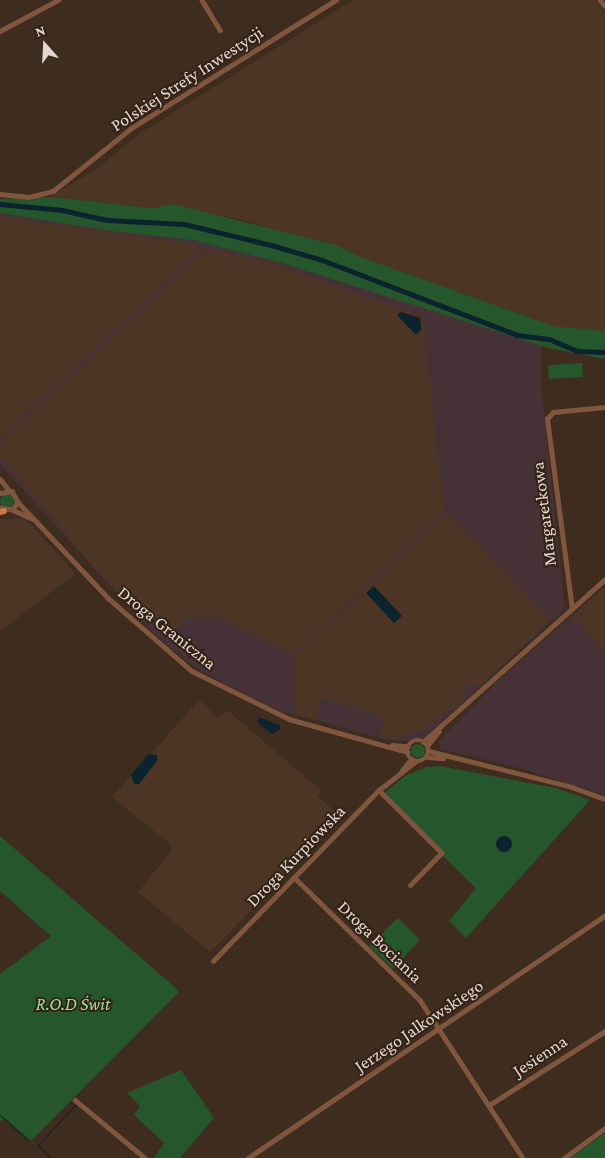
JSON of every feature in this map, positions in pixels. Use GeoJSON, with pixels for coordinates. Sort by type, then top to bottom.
{"type":"FeatureCollection","features":[{"type":"Feature","properties":{"kind":"street"},"geometry":{"type":"LineString","coordinates":[[0,30],[58,0]]}},
{"type":"Feature","properties":{"kind":"street"},"geometry":{"type":"LineString","coordinates":[[202,0],[220,30]]}},
{"type":"Feature","properties":{"kind":"street","name":"Polskiej Strefy Inwestycji"},"geometry":{"type":"LineString","coordinates":[[0,194],[29,197],[53,192],[130,129],[336,0]]}},
{"type":"Feature","properties":{"kind":"street"},"geometry":{"type":"LineString","coordinates":[[600,0],[605,6]]}},
{"type":"Feature","properties":{"kind":"street","name":"Margaretkowa"},"geometry":{"type":"LineString","coordinates":[[572,609],[547,418],[549,414],[605,407]]}},
{"type":"Feature","properties":{"kind":"street"},"geometry":{"type":"LineString","coordinates":[[0,478],[9,490],[0,493]]}},
{"type":"Feature","properties":{"kind":"street","name":"Droga Graniczna"},"geometry":{"type":"LineString","coordinates":[[9,490],[15,493],[18,502],[120,611],[192,671],[284,717],[407,749]]}},
{"type":"Feature","properties":{"kind":"street"},"geometry":{"type":"LineString","coordinates":[[1,510],[12,510],[18,502]]}},
{"type":"Feature","properties":{"kind":"street","name":"Droga Graniczna"},"geometry":{"type":"LineString","coordinates":[[12,510],[36,521]]}},
{"type":"Feature","properties":{"kind":"street"},"geometry":{"type":"LineString","coordinates":[[425,744],[605,579]]}},
{"type":"Feature","properties":{"kind":"street"},"geometry":{"type":"LineString","coordinates":[[425,744],[413,741],[407,749],[413,761],[428,754],[572,787],[605,799]]}},
{"type":"Feature","properties":{"kind":"street"},"geometry":{"type":"LineString","coordinates":[[425,744],[428,754]]}},
{"type":"Feature","properties":{"kind":"street","name":"Droga Kurpiowska"},"geometry":{"type":"LineString","coordinates":[[213,960],[379,790],[413,761]]}},
{"type":"Feature","properties":{"kind":"street"},"geometry":{"type":"LineString","coordinates":[[379,790],[442,853],[411,885]]}},
{"type":"Feature","properties":{"kind":"street","name":"Droga Bociania"},"geometry":{"type":"LineString","coordinates":[[294,877],[412,992],[491,1104],[523,1158]]}},
{"type":"Feature","properties":{"kind":"street","name":"Jerzego Jalkowskiego"},"geometry":{"type":"LineString","coordinates":[[248,1158],[605,915]]}},
{"type":"Feature","properties":{"kind":"street","name":"Jesienna"},"geometry":{"type":"LineString","coordinates":[[491,1104],[605,1031]]}},
{"type":"Feature","properties":{"kind":"street"},"geometry":{"type":"LineString","coordinates":[[76,1100],[145,1158]]}},
{"type":"Feature","properties":{"kind":"street"},"geometry":{"type":"LineString","coordinates":[[564,1158],[605,1128]]}},
{"type":"Feature","properties":{"kind":"shaded area"},"geometry":{"type":"Polygon","coordinates":[[[353,0],[595,0],[605,12],[605,331],[553,326],[361,257],[336,245],[225,216],[192,212],[173,204],[151,208],[50,197],[95,170],[142,132],[353,0]]]}},
{"type":"Feature","properties":{"kind":"shaded area"},"geometry":{"type":"Polygon","coordinates":[[[0,213],[112,231],[193,240],[282,263],[541,345],[541,384],[565,609],[425,737],[404,741],[384,739],[271,708],[194,667],[154,634],[0,464],[0,213]]]}},
{"type":"Feature","properties":{"kind":"shaded area"},"geometry":{"type":"Polygon","coordinates":[[[0,217],[204,246],[0,438],[0,217]]]}},
{"type":"Feature","properties":{"kind":"shaded area"},"geometry":{"type":"Polygon","coordinates":[[[206,249],[268,263],[423,317],[444,512],[293,654],[217,616],[187,618],[177,630],[132,607],[68,539],[67,533],[0,457],[0,442],[206,249]]]}},
{"type":"Feature","properties":{"kind":"shaded area"},"geometry":{"type":"Polygon","coordinates":[[[448,512],[550,619],[482,684],[465,685],[461,689],[465,698],[423,730],[395,739],[380,736],[383,722],[374,712],[321,698],[316,720],[295,714],[293,657],[448,512]]]}},
{"type":"Feature","properties":{"kind":"shaded area"},"geometry":{"type":"Polygon","coordinates":[[[0,519],[23,519],[34,527],[75,574],[0,631],[0,519]]]}},
{"type":"Feature","properties":{"kind":"shaded area"},"geometry":{"type":"Polygon","coordinates":[[[605,586],[605,655],[573,615],[605,586]]]}},
{"type":"Feature","properties":{"kind":"shaded area"},"geometry":{"type":"Polygon","coordinates":[[[573,615],[605,655],[605,795],[516,767],[441,749],[438,742],[504,675],[573,615]]]}},
{"type":"Feature","properties":{"kind":"shaded area"},"geometry":{"type":"Polygon","coordinates":[[[199,700],[218,717],[227,710],[322,791],[318,797],[342,817],[210,952],[138,892],[172,850],[170,844],[112,797],[199,700]]]}},
{"type":"Feature","properties":{"kind":"green space"},"geometry":{"type":"Polygon","coordinates":[[[50,197],[151,208],[173,204],[336,245],[361,257],[553,326],[605,331],[605,359],[548,348],[282,263],[193,240],[111,231],[0,213],[0,199],[50,197]]]}},
{"type":"Feature","properties":{"kind":"green space"},"geometry":{"type":"Polygon","coordinates":[[[582,363],[583,377],[549,379],[548,365],[582,363]]]}},
{"type":"Feature","properties":{"kind":"green space"},"geometry":{"type":"Polygon","coordinates":[[[7,494],[12,496],[14,501],[12,506],[7,508],[2,506],[0,501],[2,496],[7,494]]]}},
{"type":"Feature","properties":{"kind":"green space"},"geometry":{"type":"Polygon","coordinates":[[[418,744],[423,746],[425,751],[423,756],[418,758],[413,756],[411,751],[413,746],[418,744]]]}},
{"type":"Feature","properties":{"kind":"green space"},"geometry":{"type":"Polygon","coordinates":[[[440,766],[556,788],[590,800],[466,938],[449,921],[476,888],[381,796],[405,776],[426,767],[440,766]]]}},
{"type":"Feature","properties":{"kind":"green space","name":"R.O.D Świt"},"geometry":{"type":"Polygon","coordinates":[[[0,836],[178,990],[178,993],[31,1141],[5,1118],[0,1122],[0,974],[51,936],[0,891],[0,836]]]}},
{"type":"Feature","properties":{"kind":"green space"},"geometry":{"type":"Polygon","coordinates":[[[398,918],[420,940],[393,969],[369,946],[398,918]]]}},
{"type":"Feature","properties":{"kind":"green space"},"geometry":{"type":"Polygon","coordinates":[[[181,1070],[214,1118],[180,1158],[154,1158],[164,1143],[134,1115],[140,1106],[127,1093],[181,1070]]]}},
{"type":"Feature","properties":{"kind":"green space"},"geometry":{"type":"Polygon","coordinates":[[[605,1133],[605,1158],[570,1158],[605,1133]]]}},
{"type":"Feature","properties":{"kind":"water"},"geometry":{"type":"Polygon","coordinates":[[[401,312],[420,318],[421,330],[416,335],[397,315],[401,312]]]}},
{"type":"Feature","properties":{"kind":"water"},"geometry":{"type":"Polygon","coordinates":[[[374,586],[402,616],[394,623],[366,593],[374,586]]]}},
{"type":"Feature","properties":{"kind":"water"},"geometry":{"type":"Polygon","coordinates":[[[258,717],[280,725],[280,729],[272,734],[258,723],[258,717]]]}},
{"type":"Feature","properties":{"kind":"water"},"geometry":{"type":"Polygon","coordinates":[[[149,754],[157,755],[157,761],[139,784],[134,784],[131,775],[149,754]]]}},
{"type":"Feature","properties":{"kind":"water"},"geometry":{"type":"Polygon","coordinates":[[[504,836],[512,844],[504,852],[496,844],[504,836]]]}},
{"type":"Feature","properties":{"kind":"waterway"},"geometry":{"type":"LineString","coordinates":[[0,204],[62,210],[107,220],[184,224],[271,245],[322,260],[517,335],[549,339],[577,351],[605,352]]}},
{"type":"Feature","properties":{"kind":"waterway"},"geometry":{"type":"LineString","coordinates":[[50,1158],[38,1145],[75,1105],[78,1106]]}},
{"type":"Feature","properties":{"kind":"waterway"},"geometry":{"type":"LineString","coordinates":[[0,1115],[27,1139]]}}]}
